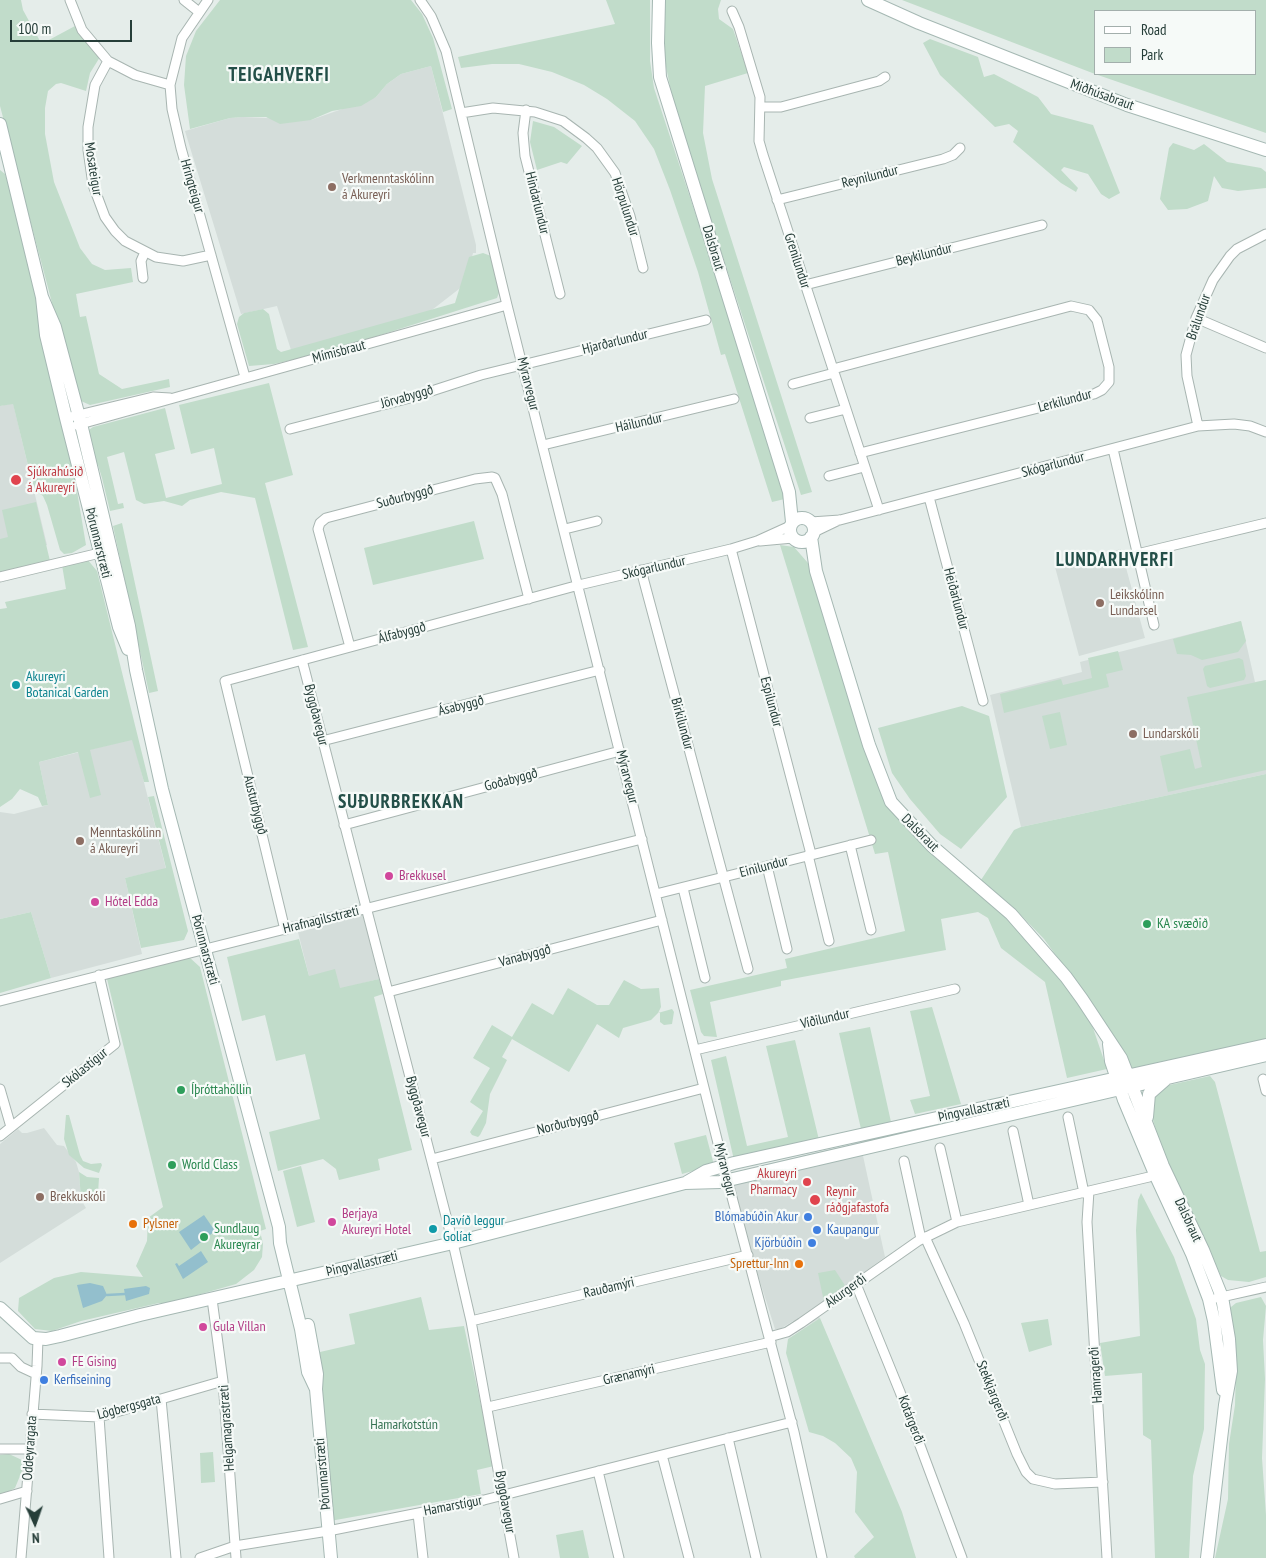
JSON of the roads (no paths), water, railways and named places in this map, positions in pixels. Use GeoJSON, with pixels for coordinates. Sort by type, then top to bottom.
{"type":"FeatureCollection","features":[{"type":"Feature","properties":{"kind":"street"},"geometry":{"type":"LineString","coordinates":[[70,0],[82,30],[108,61],[135,76],[170,85]]}},
{"type":"Feature","properties":{"kind":"street"},"geometry":{"type":"LineString","coordinates":[[184,0],[199,12]]}},
{"type":"Feature","properties":{"kind":"street","name":"Hringteigur"},"geometry":{"type":"LineString","coordinates":[[208,0],[182,38],[170,85],[181,148],[245,377]]}},
{"type":"Feature","properties":{"kind":"street","name":"Mýrarvegur"},"geometry":{"type":"LineString","coordinates":[[420,0],[431,16],[444,44],[727,1180],[792,1422],[822,1558]]}},
{"type":"Feature","properties":{"kind":"street","name":"Dalsbraut"},"geometry":{"type":"LineString","coordinates":[[659,0],[658,43],[660,77],[789,492],[793,531],[816,571]]}},
{"type":"Feature","properties":{"kind":"street","name":"Miðhúsabraut"},"geometry":{"type":"LineString","coordinates":[[868,0],[1127,105],[1266,150]]}},
{"type":"Feature","properties":{"kind":"street","name":"Miðhúsabraut"},"geometry":{"type":"LineString","coordinates":[[883,0],[941,30]]}},
{"type":"Feature","properties":{"kind":"street","name":"Grenilundur"},"geometry":{"type":"LineString","coordinates":[[732,11],[739,27],[758,88],[760,107],[759,140],[879,510]]}},
{"type":"Feature","properties":{"kind":"street","name":"Mosateigur"},"geometry":{"type":"LineString","coordinates":[[108,61],[95,85],[88,127],[88,150],[93,185],[98,203],[114,231],[125,241],[145,252],[168,260],[183,261],[211,255]]}},
{"type":"Feature","properties":{"kind":"street"},"geometry":{"type":"LineString","coordinates":[[760,107],[781,107],[794,104],[879,81],[885,76]]}},
{"type":"Feature","properties":{"kind":"street","name":"Hörpulundur"},"geometry":{"type":"LineString","coordinates":[[461,113],[492,108],[526,110],[563,122],[586,138],[615,172],[626,202],[643,268]]}},
{"type":"Feature","properties":{"kind":"street","name":"Hindarlundur"},"geometry":{"type":"LineString","coordinates":[[526,110],[523,133],[526,156],[560,294]]}},
{"type":"Feature","properties":{"kind":"street","name":"Þórunnarstræti"},"geometry":{"type":"LineString","coordinates":[[0,124],[4,162],[42,297],[46,335],[74,421],[106,551],[129,626],[136,670],[162,789],[280,1227],[280,1243],[294,1280],[308,1372],[316,1389],[331,1558]]}},
{"type":"Feature","properties":{"kind":"street","name":"Reynilundur"},"geometry":{"type":"LineString","coordinates":[[777,200],[943,160],[954,155],[960,148]]}},
{"type":"Feature","properties":{"kind":"street","name":"Beykilundur"},"geometry":{"type":"LineString","coordinates":[[805,285],[1042,225]]}},
{"type":"Feature","properties":{"kind":"street","name":"Brálundur"},"geometry":{"type":"LineString","coordinates":[[1198,426],[1186,369],[1186,355],[1196,318],[1213,280],[1230,256],[1237,249],[1266,234]]}},
{"type":"Feature","properties":{"kind":"street"},"geometry":{"type":"LineString","coordinates":[[143,278],[141,262],[145,252]]}},
{"type":"Feature","properties":{"kind":"street","name":"Mímisbraut"},"geometry":{"type":"LineString","coordinates":[[74,421],[153,397],[170,398],[508,305]]}},
{"type":"Feature","properties":{"kind":"street","name":"Lerkilundur"},"geometry":{"type":"LineString","coordinates":[[793,384],[833,371],[1071,306],[1089,310],[1097,320],[1110,367],[1109,382],[1102,390],[1094,394],[860,453]]}},
{"type":"Feature","properties":{"kind":"street"},"geometry":{"type":"LineString","coordinates":[[1196,318],[1266,348]]}},
{"type":"Feature","properties":{"kind":"street","name":"Hjarðarlundur"},"geometry":{"type":"LineString","coordinates":[[523,364],[706,320]]}},
{"type":"Feature","properties":{"kind":"street","name":"Jörvabyggð"},"geometry":{"type":"LineString","coordinates":[[290,429],[410,398],[463,380],[523,364]]}},
{"type":"Feature","properties":{"kind":"street","name":"Háilundur"},"geometry":{"type":"LineString","coordinates":[[543,445],[734,399]]}},
{"type":"Feature","properties":{"kind":"street"},"geometry":{"type":"LineString","coordinates":[[810,418],[846,409]]}},
{"type":"Feature","properties":{"kind":"street","name":"Skógarlundur"},"geometry":{"type":"LineString","coordinates":[[810,527],[1198,426],[1234,424],[1250,426],[1266,432]]}},
{"type":"Feature","properties":{"kind":"street"},"geometry":{"type":"LineString","coordinates":[[1113,449],[1154,625]]}},
{"type":"Feature","properties":{"kind":"street"},"geometry":{"type":"LineString","coordinates":[[829,476],[864,466]]}},
{"type":"Feature","properties":{"kind":"street","name":"Suðurbyggð"},"geometry":{"type":"LineString","coordinates":[[350,647],[318,528],[320,522],[326,518],[475,479],[495,478],[502,494],[529,599]]}},
{"type":"Feature","properties":{"kind":"street","name":"Dalsbraut"},"geometry":{"type":"LineString","coordinates":[[789,492],[810,527],[816,571],[869,746],[891,802],[932,846],[989,894],[1039,945],[1082,999],[1109,1044],[1120,1058],[1124,1083],[1160,1172],[1203,1250],[1215,1298],[1229,1339],[1231,1371],[1225,1405],[1208,1558]]}},
{"type":"Feature","properties":{"kind":"street","name":"Heiðarlundur"},"geometry":{"type":"LineString","coordinates":[[929,497],[983,701]]}},
{"type":"Feature","properties":{"kind":"street"},"geometry":{"type":"LineString","coordinates":[[798,518],[810,527],[802,542],[793,531],[798,518]]}},
{"type":"Feature","properties":{"kind":"street"},"geometry":{"type":"LineString","coordinates":[[565,529],[597,521]]}},
{"type":"Feature","properties":{"kind":"street"},"geometry":{"type":"LineString","coordinates":[[1137,554],[1266,522]]}},
{"type":"Feature","properties":{"kind":"street","name":"Skógarlundur"},"geometry":{"type":"LineString","coordinates":[[579,585],[732,549],[793,531]]}},
{"type":"Feature","properties":{"kind":"street","name":"Espilundur"},"geometry":{"type":"LineString","coordinates":[[732,549],[829,941]]}},
{"type":"Feature","properties":{"kind":"street"},"geometry":{"type":"LineString","coordinates":[[0,576],[106,551]]}},
{"type":"Feature","properties":{"kind":"street","name":"Birkilundur"},"geometry":{"type":"LineString","coordinates":[[641,570],[748,969]]}},
{"type":"Feature","properties":{"kind":"street","name":"Álfabyggð"},"geometry":{"type":"LineString","coordinates":[[225,681],[579,585]]}},
{"type":"Feature","properties":{"kind":"street","name":"Byggðavegur"},"geometry":{"type":"LineString","coordinates":[[302,660],[453,1243],[488,1407],[514,1558]]}},
{"type":"Feature","properties":{"kind":"street","name":"Ásabyggð"},"geometry":{"type":"LineString","coordinates":[[322,741],[600,670]]}},
{"type":"Feature","properties":{"kind":"street","name":"Austurbyggð"},"geometry":{"type":"LineString","coordinates":[[225,681],[285,930]]}},
{"type":"Feature","properties":{"kind":"street","name":"Goðabyggð"},"geometry":{"type":"LineString","coordinates":[[344,825],[620,751]]}},
{"type":"Feature","properties":{"kind":"street","name":"Hrafnagilsstræti"},"geometry":{"type":"LineString","coordinates":[[0,1001],[642,839]]}},
{"type":"Feature","properties":{"kind":"street","name":"Einilundur"},"geometry":{"type":"LineString","coordinates":[[656,894],[871,840]]}},
{"type":"Feature","properties":{"kind":"street"},"geometry":{"type":"LineString","coordinates":[[850,845],[871,930]]}},
{"type":"Feature","properties":{"kind":"street"},"geometry":{"type":"LineString","coordinates":[[767,866],[787,949]]}},
{"type":"Feature","properties":{"kind":"street"},"geometry":{"type":"LineString","coordinates":[[683,888],[705,978]]}},
{"type":"Feature","properties":{"kind":"street","name":"Vanabyggð"},"geometry":{"type":"LineString","coordinates":[[388,992],[662,920]]}},
{"type":"Feature","properties":{"kind":"street","name":"Skólastígur"},"geometry":{"type":"LineString","coordinates":[[0,1136],[115,1044],[99,975]]}},
{"type":"Feature","properties":{"kind":"street","name":"Víðilundur"},"geometry":{"type":"LineString","coordinates":[[695,1050],[955,989]]}},
{"type":"Feature","properties":{"kind":"street","name":"Þingvallastræti"},"geometry":{"type":"LineString","coordinates":[[38,1338],[60,1336],[453,1243],[685,1183],[727,1180],[1124,1083],[1266,1045]]}},
{"type":"Feature","properties":{"kind":"street","name":"Þingvallastræti"},"geometry":{"type":"LineString","coordinates":[[685,1183],[706,1171],[832,1141],[1124,1083],[1171,1076],[1266,1055]]}},
{"type":"Feature","properties":{"kind":"street"},"geometry":{"type":"LineString","coordinates":[[1149,1132],[1146,1113],[1149,1094],[1171,1076]]}},
{"type":"Feature","properties":{"kind":"street"},"geometry":{"type":"LineString","coordinates":[[1263,1079],[1266,1091]]}},
{"type":"Feature","properties":{"kind":"street","name":"Dalsbraut"},"geometry":{"type":"LineString","coordinates":[[1124,1083],[1149,1132],[1160,1172]]}},
{"type":"Feature","properties":{"kind":"street","name":"Norðurbyggð"},"geometry":{"type":"LineString","coordinates":[[432,1159],[704,1088]]}},
{"type":"Feature","properties":{"kind":"street"},"geometry":{"type":"LineString","coordinates":[[0,1089],[11,1127]]}},
{"type":"Feature","properties":{"kind":"street"},"geometry":{"type":"LineString","coordinates":[[1068,1117],[1086,1192]]}},
{"type":"Feature","properties":{"kind":"street"},"geometry":{"type":"LineString","coordinates":[[1013,1131],[1029,1205]]}},
{"type":"Feature","properties":{"kind":"street"},"geometry":{"type":"LineString","coordinates":[[940,1148],[957,1222]]}},
{"type":"Feature","properties":{"kind":"street"},"geometry":{"type":"LineString","coordinates":[[904,1161],[923,1238]]}},
{"type":"Feature","properties":{"kind":"street","name":"Akurgerði"},"geometry":{"type":"LineString","coordinates":[[770,1340],[794,1328],[923,1238],[957,1222],[1086,1192],[1160,1172]]}},
{"type":"Feature","properties":{"kind":"street","name":"Hamragerði"},"geometry":{"type":"LineString","coordinates":[[1086,1192],[1107,1558]]}},
{"type":"Feature","properties":{"kind":"street","name":"Stekkjargerði"},"geometry":{"type":"LineString","coordinates":[[923,1238],[964,1323],[1026,1472],[1033,1479],[1055,1484],[1103,1482]]}},
{"type":"Feature","properties":{"kind":"street","name":"Rauðamýri"},"geometry":{"type":"LineString","coordinates":[[471,1321],[748,1256]]}},
{"type":"Feature","properties":{"kind":"street","name":"Kotárgerði"},"geometry":{"type":"LineString","coordinates":[[856,1284],[900,1392],[962,1558]]}},
{"type":"Feature","properties":{"kind":"street"},"geometry":{"type":"LineString","coordinates":[[1215,1298],[1266,1289]]}},
{"type":"Feature","properties":{"kind":"street","name":"Helgamagrastræti"},"geometry":{"type":"LineString","coordinates":[[212,1299],[224,1381],[236,1558]]}},
{"type":"Feature","properties":{"kind":"street"},"geometry":{"type":"LineString","coordinates":[[0,1308],[26,1332],[38,1338]]}},
{"type":"Feature","properties":{"kind":"street","name":"Oddeyrargata"},"geometry":{"type":"LineString","coordinates":[[21,1558],[38,1338]]}},
{"type":"Feature","properties":{"kind":"street","name":"Grænamýri"},"geometry":{"type":"LineString","coordinates":[[488,1407],[770,1340]]}},
{"type":"Feature","properties":{"kind":"street"},"geometry":{"type":"LineString","coordinates":[[0,1358],[12,1358],[28,1371],[36,1374]]}},
{"type":"Feature","properties":{"kind":"street","name":"Lögbergsgata"},"geometry":{"type":"LineString","coordinates":[[32,1414],[99,1417],[224,1381]]}},
{"type":"Feature","properties":{"kind":"street"},"geometry":{"type":"LineString","coordinates":[[161,1399],[176,1558]]}},
{"type":"Feature","properties":{"kind":"street"},"geometry":{"type":"LineString","coordinates":[[99,1417],[109,1558]]}},
{"type":"Feature","properties":{"kind":"street","name":"Hamarstígur"},"geometry":{"type":"LineString","coordinates":[[200,1558],[235,1546],[418,1514],[504,1495],[792,1422]]}},
{"type":"Feature","properties":{"kind":"street"},"geometry":{"type":"LineString","coordinates":[[728,1438],[756,1558]]}},
{"type":"Feature","properties":{"kind":"street"},"geometry":{"type":"LineString","coordinates":[[0,1448],[29,1449]]}},
{"type":"Feature","properties":{"kind":"street"},"geometry":{"type":"LineString","coordinates":[[662,1455],[689,1558]]}},
{"type":"Feature","properties":{"kind":"street"},"geometry":{"type":"LineString","coordinates":[[598,1471],[619,1558]]}},
{"type":"Feature","properties":{"kind":"street"},"geometry":{"type":"LineString","coordinates":[[0,1498],[27,1491]]}},
{"type":"Feature","properties":{"kind":"street"},"geometry":{"type":"LineString","coordinates":[[418,1514],[423,1558]]}},
{"type":"Feature","properties":{"kind":"water"},"geometry":{"type":"Polygon","coordinates":[[[204,1215],[215,1231],[191,1250],[179,1232],[204,1215]]]}},
{"type":"Feature","properties":{"kind":"water"},"geometry":{"type":"Polygon","coordinates":[[[201,1251],[208,1262],[183,1279],[175,1264],[177,1263],[179,1266],[201,1251]]]}},
{"type":"Feature","properties":{"kind":"water"},"geometry":{"type":"Polygon","coordinates":[[[90,1283],[103,1286],[107,1295],[102,1301],[83,1308],[77,1285],[90,1283]]]}},
{"type":"Feature","properties":{"kind":"water"},"geometry":{"type":"Polygon","coordinates":[[[146,1286],[150,1288],[149,1294],[126,1301],[124,1289],[146,1286]]]}},
{"type":"Feature","properties":{"kind":"waterway"},"geometry":{"type":"LineString","coordinates":[[107,1295],[125,1294]]}},
{"type":"Feature","properties":{"kind":"place","name":"Verkmenntaskólinn á Akureyri"},"geometry":{"type":"Point","coordinates":[332,187]}},
{"type":"Feature","properties":{"kind":"place","name":"Sjúkrahúsið á Akureyri"},"geometry":{"type":"Point","coordinates":[16,480]}},
{"type":"Feature","properties":{"kind":"place","name":"Leikskólinn Lundarsel"},"geometry":{"type":"Point","coordinates":[1100,603]}},
{"type":"Feature","properties":{"kind":"place","name":"Akureyri Botanical Garden"},"geometry":{"type":"Point","coordinates":[16,685]}},
{"type":"Feature","properties":{"kind":"place","name":"Lundarskóli"},"geometry":{"type":"Point","coordinates":[1133,734]}},
{"type":"Feature","properties":{"kind":"place","name":"Menntaskólinn á Akureyri"},"geometry":{"type":"Point","coordinates":[80,841]}},
{"type":"Feature","properties":{"kind":"place","name":"Brekkusel"},"geometry":{"type":"Point","coordinates":[389,876]}},
{"type":"Feature","properties":{"kind":"place","name":"Hótel Edda"},"geometry":{"type":"Point","coordinates":[95,902]}},
{"type":"Feature","properties":{"kind":"place","name":"KA svæðið"},"geometry":{"type":"Point","coordinates":[1147,924]}},
{"type":"Feature","properties":{"kind":"place","name":"Íþróttahöllin"},"geometry":{"type":"Point","coordinates":[181,1090]}},
{"type":"Feature","properties":{"kind":"place","name":"World Class"},"geometry":{"type":"Point","coordinates":[172,1165]}},
{"type":"Feature","properties":{"kind":"place","name":"Akureyri Pharmacy"},"geometry":{"type":"Point","coordinates":[807,1182]}},
{"type":"Feature","properties":{"kind":"place","name":"Brekkuskóli"},"geometry":{"type":"Point","coordinates":[40,1197]}},
{"type":"Feature","properties":{"kind":"place","name":"Reynir ráðgjafastofa"},"geometry":{"type":"Point","coordinates":[815,1200]}},
{"type":"Feature","properties":{"kind":"place","name":"Blómabúðin Akur"},"geometry":{"type":"Point","coordinates":[808,1217]}},
{"type":"Feature","properties":{"kind":"place","name":"Berjaya Akureyri Hotel"},"geometry":{"type":"Point","coordinates":[332,1222]}},
{"type":"Feature","properties":{"kind":"place","name":"Pylsner"},"geometry":{"type":"Point","coordinates":[133,1224]}},
{"type":"Feature","properties":{"kind":"place","name":"Davíð leggur Golíat"},"geometry":{"type":"Point","coordinates":[433,1229]}},
{"type":"Feature","properties":{"kind":"place","name":"Kaupangur"},"geometry":{"type":"Point","coordinates":[817,1230]}},
{"type":"Feature","properties":{"kind":"place","name":"Sundlaug Akureyrar"},"geometry":{"type":"Point","coordinates":[204,1237]}},
{"type":"Feature","properties":{"kind":"place","name":"Kjörbúðin"},"geometry":{"type":"Point","coordinates":[812,1243]}},
{"type":"Feature","properties":{"kind":"place","name":"Sprettur-Inn"},"geometry":{"type":"Point","coordinates":[799,1264]}},
{"type":"Feature","properties":{"kind":"place","name":"Gula Villan"},"geometry":{"type":"Point","coordinates":[203,1327]}},
{"type":"Feature","properties":{"kind":"place","name":"FE Gising"},"geometry":{"type":"Point","coordinates":[62,1362]}},
{"type":"Feature","properties":{"kind":"place","name":"Kerfiseining"},"geometry":{"type":"Point","coordinates":[44,1380]}},
{"type":"Feature","properties":{"kind":"district","name":"TEIGAHVERFI"},"geometry":{"type":"Point","coordinates":[279,76]}},
{"type":"Feature","properties":{"kind":"district","name":"LUNDARHVERFI"},"geometry":{"type":"Point","coordinates":[1115,561]}},
{"type":"Feature","properties":{"kind":"district","name":"SUÐURBREKKAN"},"geometry":{"type":"Point","coordinates":[401,803]}},
{"type":"Feature","properties":{"kind":"park label","name":"Hamarkotstún"},"geometry":{"type":"Point","coordinates":[404,1425]}}]}
